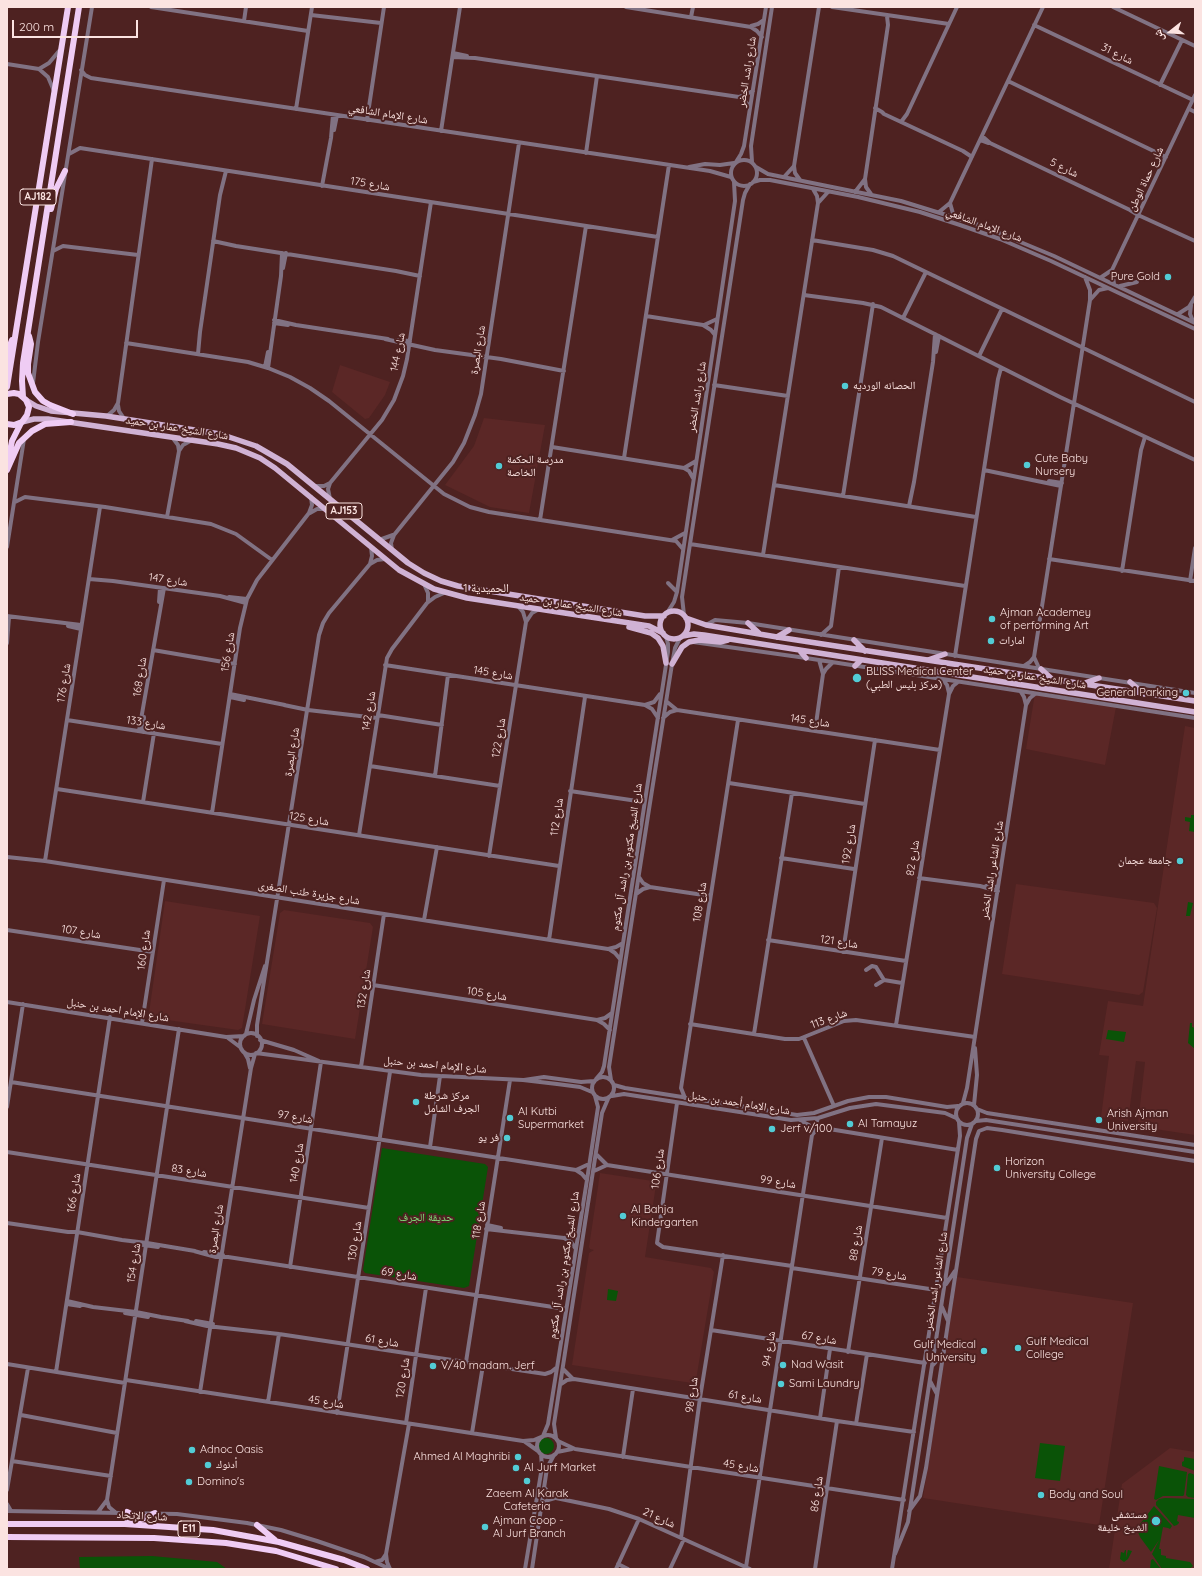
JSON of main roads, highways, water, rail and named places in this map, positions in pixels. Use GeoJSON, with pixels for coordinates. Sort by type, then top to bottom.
{"type":"FeatureCollection","features":[{"type":"Feature","properties":{"kind":"highway","name":"AJ182"},"geometry":{"type":"LineString","coordinates":[[7,387],[68,7]]}},
{"type":"Feature","properties":{"kind":"highway","name":"AJ182"},"geometry":{"type":"LineString","coordinates":[[25,398],[22,369],[79,7]]}},
{"type":"Feature","properties":{"kind":"highway"},"geometry":{"type":"LineString","coordinates":[[46,218],[50,211],[56,189],[66,171]]}},
{"type":"Feature","properties":{"kind":"highway"},"geometry":{"type":"LineString","coordinates":[[28,334],[31,344],[28,368],[33,387],[37,395],[50,405],[73,414]]}},
{"type":"Feature","properties":{"kind":"highway"},"geometry":{"type":"LineString","coordinates":[[7,363],[10,344],[16,335]]}},
{"type":"Feature","properties":{"kind":"highway"},"geometry":{"type":"LineString","coordinates":[[7,394],[14,393],[25,398],[28,412],[21,422],[12,441],[7,466]]}},
{"type":"Feature","properties":{"kind":"highway"},"geometry":{"type":"LineString","coordinates":[[7,424],[14,425],[21,422]]}},
{"type":"Feature","properties":{"kind":"highway"},"geometry":{"type":"LineString","coordinates":[[7,470],[19,443],[26,436],[41,426],[71,422]]}},
{"type":"Feature","properties":{"kind":"highway"},"geometry":{"type":"LineString","coordinates":[[127,1512],[131,1514],[133,1518],[128,1524]]}},
{"type":"Feature","properties":{"kind":"highway"},"geometry":{"type":"LineString","coordinates":[[128,1524],[156,1513]]}},
{"type":"Feature","properties":{"kind":"highway","name":"شارع الإتحاد"},"geometry":{"type":"LineString","coordinates":[[7,1524],[128,1524],[213,1530],[279,1542],[344,1560],[367,1569]]}},
{"type":"Feature","properties":{"kind":"highway"},"geometry":{"type":"LineString","coordinates":[[257,1525],[269,1536],[279,1542]]}},
{"type":"Feature","properties":{"kind":"highway","name":"شارع الإتحاد"},"geometry":{"type":"LineString","coordinates":[[7,1537],[154,1538],[226,1543],[276,1551],[336,1569]]}},
{"type":"Feature","properties":{"kind":"main road","name":"شارع الشيخ عمار بن حميد"},"geometry":{"type":"LineString","coordinates":[[25,398],[46,410],[73,414],[106,416],[220,434],[242,440],[263,449],[278,458],[314,486],[392,551],[424,573],[440,581],[458,586],[645,616],[666,614]]}},
{"type":"Feature","properties":{"kind":"main road","name":"شارع الشيخ عمار بن حميد"},"geometry":{"type":"LineString","coordinates":[[21,422],[39,418],[71,422],[172,436],[227,446],[252,454],[276,468],[399,570],[444,593],[619,623],[649,626],[664,634]]}},
{"type":"Feature","properties":{"kind":"main road"},"geometry":{"type":"LineString","coordinates":[[676,611],[685,617],[688,628],[681,637],[672,639],[664,634],[660,624],[666,614],[676,611]]}},
{"type":"Feature","properties":{"kind":"main road","name":"شارع الشيخ عمار بن حميد"},"geometry":{"type":"LineString","coordinates":[[685,617],[706,625],[777,637],[1195,701]]}},
{"type":"Feature","properties":{"kind":"main road"},"geometry":{"type":"LineString","coordinates":[[619,623],[655,635],[663,646],[669,663],[682,647],[689,642],[699,640],[720,642],[730,639]]}},
{"type":"Feature","properties":{"kind":"main road"},"geometry":{"type":"LineString","coordinates":[[748,623],[760,634]]}},
{"type":"Feature","properties":{"kind":"main road"},"geometry":{"type":"LineString","coordinates":[[777,637],[789,630]]}},
{"type":"Feature","properties":{"kind":"main road","name":"شارع الشيخ عمار بن حميد"},"geometry":{"type":"LineString","coordinates":[[681,637],[699,634],[1195,712]]}},
{"type":"Feature","properties":{"kind":"main road"},"geometry":{"type":"LineString","coordinates":[[854,640],[865,651]]}},
{"type":"Feature","properties":{"kind":"main road"},"geometry":{"type":"LineString","coordinates":[[800,651],[806,658]]}},
{"type":"Feature","properties":{"kind":"main road"},"geometry":{"type":"LineString","coordinates":[[926,660],[944,654]]}},
{"type":"Feature","properties":{"kind":"main road"},"geometry":{"type":"LineString","coordinates":[[855,666],[861,660]]}},
{"type":"Feature","properties":{"kind":"main road"},"geometry":{"type":"LineString","coordinates":[[1040,669],[1053,680]]}},
{"type":"Feature","properties":{"kind":"main road"},"geometry":{"type":"LineString","coordinates":[[1082,684],[1099,678]]}},
{"type":"Feature","properties":{"kind":"main road"},"geometry":{"type":"LineString","coordinates":[[997,681],[999,688]]}},
{"type":"Feature","properties":{"kind":"main road"},"geometry":{"type":"LineString","coordinates":[[1130,682],[1144,694]]}},
{"type":"Feature","properties":{"kind":"place","name":"Pure Gold"},"geometry":{"type":"Point","coordinates":[1168,277]}},
{"type":"Feature","properties":{"kind":"place","name":"الحصانه الورديه"},"geometry":{"type":"Point","coordinates":[845,386]}},
{"type":"Feature","properties":{"kind":"place","name":"Cute Baby Nursery"},"geometry":{"type":"Point","coordinates":[1027,465]}},
{"type":"Feature","properties":{"kind":"place","name":"مدرسة الحكمة الخاصة"},"geometry":{"type":"Point","coordinates":[499,466]}},
{"type":"Feature","properties":{"kind":"place","name":"Ajman Academey of performing Art"},"geometry":{"type":"Point","coordinates":[992,619]}},
{"type":"Feature","properties":{"kind":"place","name":"امارات"},"geometry":{"type":"Point","coordinates":[991,641]}},
{"type":"Feature","properties":{"kind":"place","name":"BLISS Medical Center (مركز بليس الطبي)"},"geometry":{"type":"Point","coordinates":[857,678]}},
{"type":"Feature","properties":{"kind":"place","name":"General Parking"},"geometry":{"type":"Point","coordinates":[1186,693]}},
{"type":"Feature","properties":{"kind":"place","name":"جامعة عجمان"},"geometry":{"type":"Point","coordinates":[1180,861]}},
{"type":"Feature","properties":{"kind":"place","name":"مركز شرطة الجرف الشامل"},"geometry":{"type":"Point","coordinates":[416,1102]}},
{"type":"Feature","properties":{"kind":"place","name":"Al Kutbi Supermarket"},"geometry":{"type":"Point","coordinates":[510,1118]}},
{"type":"Feature","properties":{"kind":"place","name":"Arish Ajman University"},"geometry":{"type":"Point","coordinates":[1099,1120]}},
{"type":"Feature","properties":{"kind":"place","name":"Al Tamayuz"},"geometry":{"type":"Point","coordinates":[850,1124]}},
{"type":"Feature","properties":{"kind":"place","name":"Jerf v/100"},"geometry":{"type":"Point","coordinates":[772,1129]}},
{"type":"Feature","properties":{"kind":"place","name":"فر يو"},"geometry":{"type":"Point","coordinates":[507,1138]}},
{"type":"Feature","properties":{"kind":"place","name":"Horizon University College"},"geometry":{"type":"Point","coordinates":[997,1168]}},
{"type":"Feature","properties":{"kind":"place","name":"Al Bahja Kindergarten"},"geometry":{"type":"Point","coordinates":[623,1216]}},
{"type":"Feature","properties":{"kind":"place","name":"Gulf Medical College"},"geometry":{"type":"Point","coordinates":[1018,1348]}},
{"type":"Feature","properties":{"kind":"place","name":"Gulf Medical University"},"geometry":{"type":"Point","coordinates":[984,1351]}},
{"type":"Feature","properties":{"kind":"place","name":"Nad Wasit"},"geometry":{"type":"Point","coordinates":[783,1365]}},
{"type":"Feature","properties":{"kind":"place","name":"V/40 madam. Jerf"},"geometry":{"type":"Point","coordinates":[433,1366]}},
{"type":"Feature","properties":{"kind":"place","name":"Sami Laundry"},"geometry":{"type":"Point","coordinates":[781,1384]}},
{"type":"Feature","properties":{"kind":"place","name":"Adnoc Oasis"},"geometry":{"type":"Point","coordinates":[192,1450]}},
{"type":"Feature","properties":{"kind":"place","name":"Ahmed Al Maghribi"},"geometry":{"type":"Point","coordinates":[518,1457]}},
{"type":"Feature","properties":{"kind":"place","name":"أدنوك"},"geometry":{"type":"Point","coordinates":[208,1465]}},
{"type":"Feature","properties":{"kind":"place","name":"Al Jurf Market"},"geometry":{"type":"Point","coordinates":[516,1468]}},
{"type":"Feature","properties":{"kind":"place","name":"Zaeem Al Karak Cafeteria"},"geometry":{"type":"Point","coordinates":[527,1481]}},
{"type":"Feature","properties":{"kind":"place","name":"Domino's"},"geometry":{"type":"Point","coordinates":[189,1482]}},
{"type":"Feature","properties":{"kind":"place","name":"Body and Soul"},"geometry":{"type":"Point","coordinates":[1041,1495]}},
{"type":"Feature","properties":{"kind":"place","name":"مستشفى الشيخ خليفة"},"geometry":{"type":"Point","coordinates":[1156,1521]}},
{"type":"Feature","properties":{"kind":"place","name":"Ajman Coop - Al Jurf Branch"},"geometry":{"type":"Point","coordinates":[485,1527]}},
{"type":"Feature","properties":{"kind":"district","name":"الحميدية 1"},"geometry":{"type":"Point","coordinates":[486,588]}},
{"type":"Feature","properties":{"kind":"park label","name":"حديقة الجرف"},"geometry":{"type":"Point","coordinates":[426,1218]}}]}
